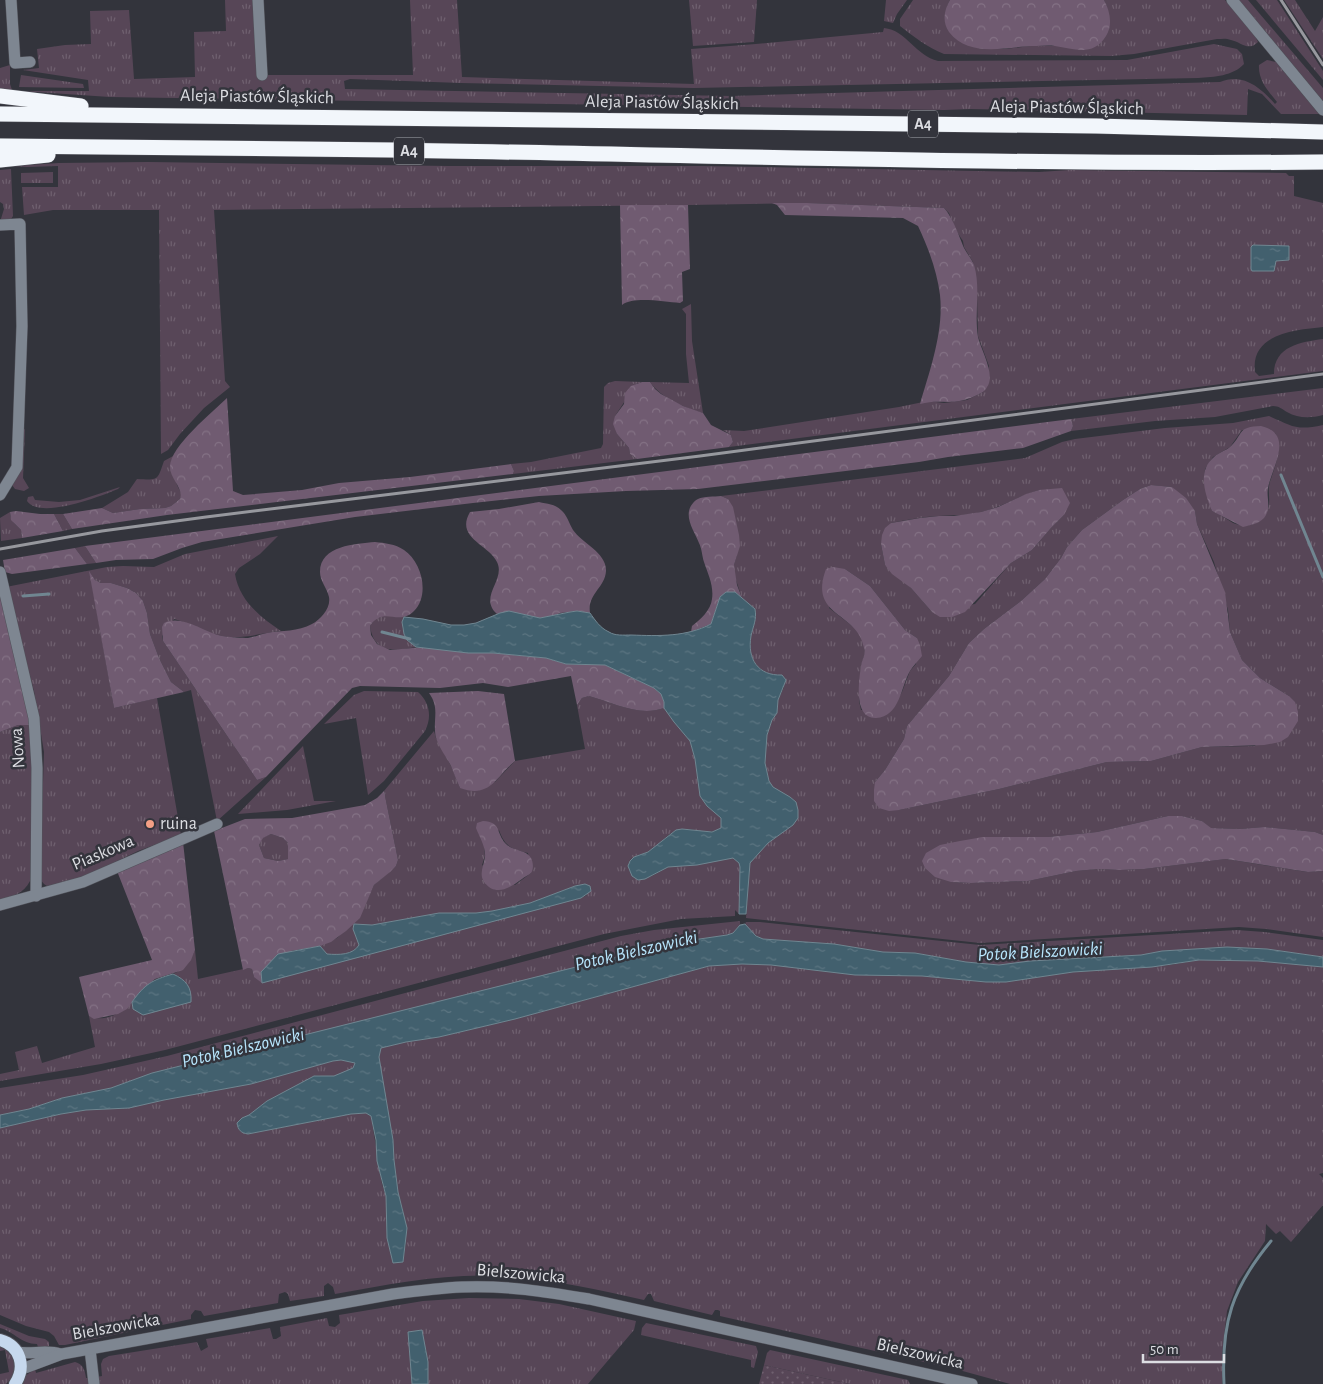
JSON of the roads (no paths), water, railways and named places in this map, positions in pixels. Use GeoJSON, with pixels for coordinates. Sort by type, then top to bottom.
{"type":"FeatureCollection","features":[{"type":"Feature","properties":{"kind":"highway"},"geometry":{"type":"LineString","coordinates":[[0,96],[144,115]]}},
{"type":"Feature","properties":{"kind":"highway","name":"Aleja Piastów Śląskich"},"geometry":{"type":"LineString","coordinates":[[0,114],[1096,126],[1323,132]]}},
{"type":"Feature","properties":{"kind":"highway","name":"A4"},"geometry":{"type":"LineString","coordinates":[[0,146],[671,156],[1323,162]]}},
{"type":"Feature","properties":{"kind":"highway"},"geometry":{"type":"LineString","coordinates":[[0,160],[147,147]]}},
{"type":"Feature","properties":{"kind":"main road"},"geometry":{"type":"LineString","coordinates":[[0,1340],[8,1343],[20,1358],[22,1369],[15,1384]]}},
{"type":"Feature","properties":{"kind":"street"},"geometry":{"type":"LineString","coordinates":[[11,0],[15,63],[30,62]]}},
{"type":"Feature","properties":{"kind":"street"},"geometry":{"type":"LineString","coordinates":[[258,0],[262,75]]}},
{"type":"Feature","properties":{"kind":"street"},"geometry":{"type":"LineString","coordinates":[[1232,0],[1323,110]]}},
{"type":"Feature","properties":{"kind":"street"},"geometry":{"type":"LineString","coordinates":[[0,225],[20,224],[22,326],[16,467],[2,488]]}},
{"type":"Feature","properties":{"kind":"street","name":"Nowa"},"geometry":{"type":"LineString","coordinates":[[0,572],[34,718],[37,768],[36,896]]}},
{"type":"Feature","properties":{"kind":"street","name":"Piaskowa"},"geometry":{"type":"LineString","coordinates":[[0,905],[83,882],[217,824]]}},
{"type":"Feature","properties":{"kind":"street","name":"Bielszowicka"},"geometry":{"type":"LineString","coordinates":[[62,1354],[393,1294],[433,1289],[493,1287],[533,1290],[589,1299],[972,1384]]}},
{"type":"Feature","properties":{"kind":"street"},"geometry":{"type":"LineString","coordinates":[[90,1349],[94,1384]]}},
{"type":"Feature","properties":{"kind":"street"},"geometry":{"type":"LineString","coordinates":[[17,1352],[30,1354],[56,1352],[62,1354]]}},
{"type":"Feature","properties":{"kind":"street"},"geometry":{"type":"LineString","coordinates":[[22,1369],[62,1354]]}},
{"type":"Feature","properties":{"kind":"water"},"geometry":{"type":"Polygon","coordinates":[[[1253,245],[1289,246],[1289,260],[1276,261],[1274,271],[1252,271],[1251,247],[1253,245]]]}},
{"type":"Feature","properties":{"kind":"water"},"geometry":{"type":"Polygon","coordinates":[[[726,592],[735,592],[755,609],[755,620],[750,644],[756,664],[766,673],[782,675],[786,680],[778,700],[777,713],[772,720],[767,735],[765,763],[769,781],[773,787],[796,802],[798,810],[798,818],[793,825],[768,843],[750,863],[746,914],[739,914],[740,867],[739,863],[733,858],[697,865],[668,867],[645,879],[638,880],[632,876],[628,866],[630,861],[634,857],[648,852],[676,830],[712,832],[721,828],[721,818],[707,806],[700,796],[695,759],[690,741],[664,708],[661,694],[654,688],[605,665],[566,664],[546,658],[493,653],[468,653],[416,647],[407,640],[402,622],[404,617],[451,625],[464,625],[476,623],[509,611],[540,618],[577,611],[590,613],[600,626],[614,634],[672,635],[692,631],[711,624],[720,597],[726,592]]]}},
{"type":"Feature","properties":{"kind":"water"},"geometry":{"type":"Polygon","coordinates":[[[585,884],[590,886],[591,891],[581,898],[262,983],[261,972],[278,954],[320,946],[327,954],[341,954],[353,951],[359,945],[353,929],[354,924],[372,925],[439,913],[492,911],[530,903],[585,884]]]}},
{"type":"Feature","properties":{"kind":"water"},"geometry":{"type":"Polygon","coordinates":[[[745,924],[756,936],[763,939],[834,944],[883,952],[915,953],[966,962],[999,965],[1030,961],[1141,955],[1162,951],[1227,947],[1267,949],[1323,957],[1323,967],[1258,961],[1199,960],[1152,967],[1073,972],[1006,982],[986,982],[922,976],[855,975],[771,965],[709,966],[515,1019],[439,1037],[381,1048],[379,1057],[393,1140],[398,1192],[407,1228],[403,1262],[393,1263],[387,1238],[386,1196],[377,1161],[376,1140],[371,1116],[366,1113],[351,1114],[248,1134],[240,1131],[237,1125],[242,1118],[267,1101],[314,1076],[334,1076],[353,1068],[355,1063],[341,1060],[333,1061],[251,1084],[129,1108],[86,1110],[61,1114],[0,1128],[0,1115],[29,1109],[62,1098],[111,1088],[152,1073],[672,943],[727,935],[733,933],[740,925],[745,924]]]}},
{"type":"Feature","properties":{"kind":"water"},"geometry":{"type":"Polygon","coordinates":[[[173,974],[181,979],[189,988],[191,1002],[143,1015],[133,1009],[132,1002],[145,987],[160,978],[173,974]]]}},
{"type":"Feature","properties":{"kind":"water"},"geometry":{"type":"Polygon","coordinates":[[[422,1330],[428,1362],[428,1384],[412,1384],[408,1332],[422,1330]]]}},
{"type":"Feature","properties":{"kind":"waterway"},"geometry":{"type":"LineString","coordinates":[[1281,475],[1323,577]]}},
{"type":"Feature","properties":{"kind":"waterway"},"geometry":{"type":"LineString","coordinates":[[23,596],[49,594]]}},
{"type":"Feature","properties":{"kind":"waterway"},"geometry":{"type":"LineString","coordinates":[[382,632],[410,639]]}},
{"type":"Feature","properties":{"kind":"waterway"},"geometry":{"type":"LineString","coordinates":[[1224,1384],[1225,1343],[1227,1324],[1232,1307],[1247,1275],[1271,1241]]}},
{"type":"Feature","properties":{"kind":"railway"},"geometry":{"type":"LineString","coordinates":[[1281,0],[1323,65]]}},
{"type":"Feature","properties":{"kind":"railway"},"geometry":{"type":"LineString","coordinates":[[0,549],[102,531],[206,517],[700,456],[1323,374]]}},
{"type":"Feature","properties":{"kind":"place","name":"ruina"},"geometry":{"type":"Point","coordinates":[150,824]}},
{"type":"Feature","properties":{"kind":"water label","name":"Potok Bielszowicki"},"geometry":{"type":"Point","coordinates":[636,951]}},
{"type":"Feature","properties":{"kind":"water label","name":"Potok Bielszowicki"},"geometry":{"type":"Point","coordinates":[1040,952]}},
{"type":"Feature","properties":{"kind":"water label","name":"Potok Bielszowicki"},"geometry":{"type":"Point","coordinates":[243,1048]}}]}
